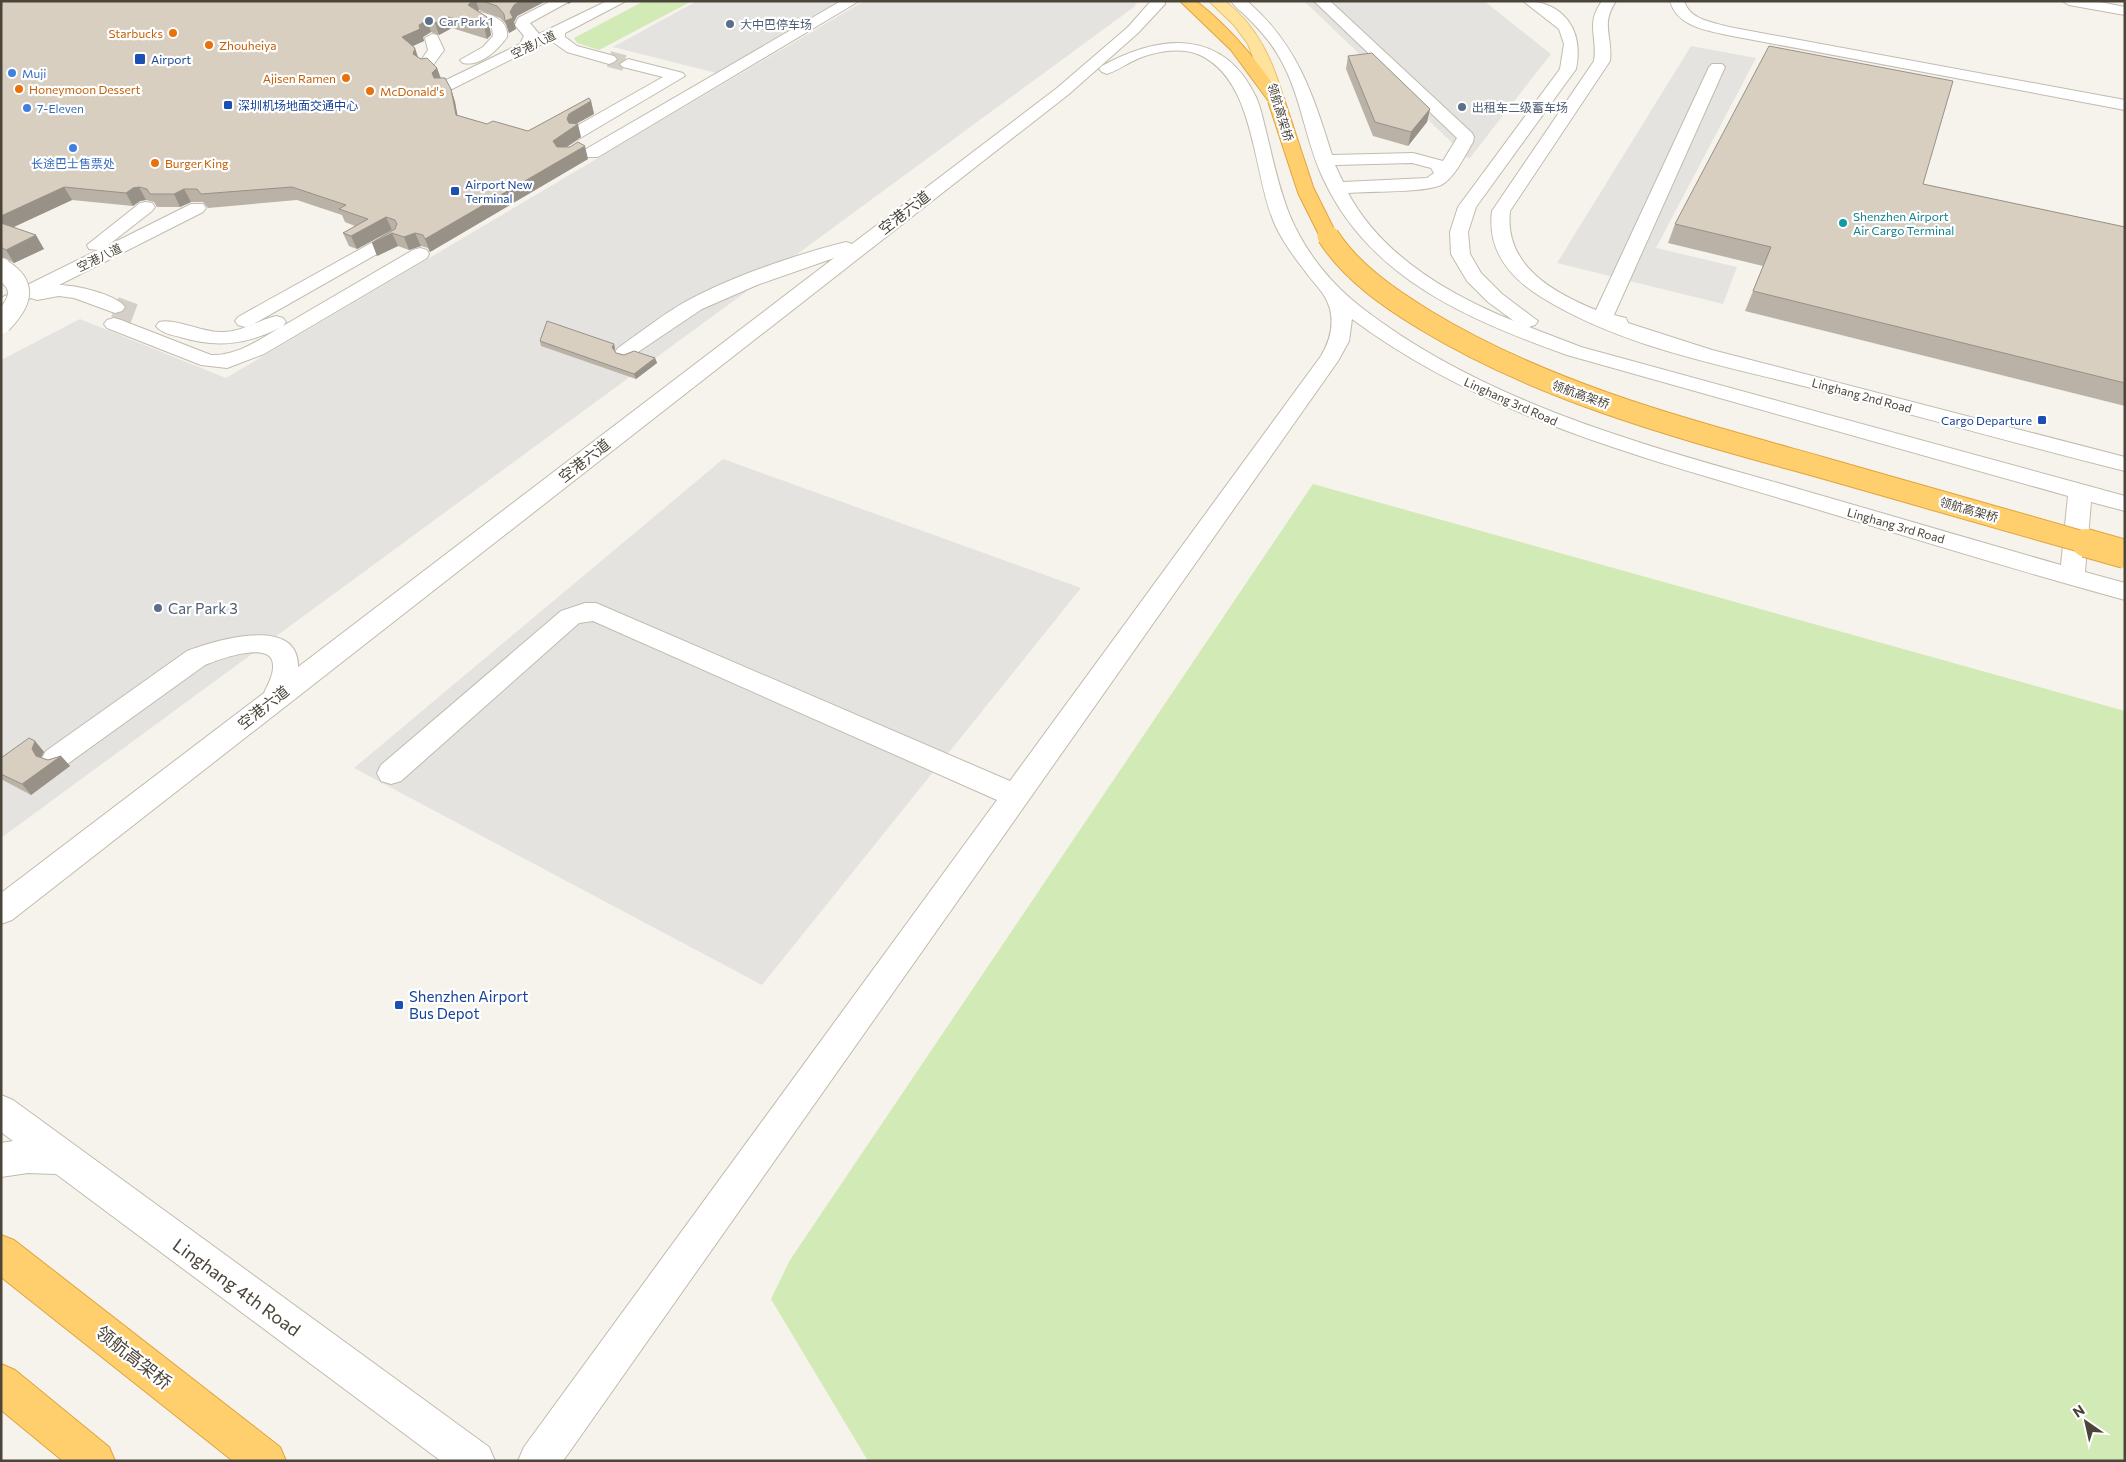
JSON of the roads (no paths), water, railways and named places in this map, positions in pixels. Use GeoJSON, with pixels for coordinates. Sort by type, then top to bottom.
{"type":"FeatureCollection","features":[{"type":"Feature","properties":{"kind":"highway"},"geometry":{"type":"LineString","coordinates":[[1187,1],[1224,34],[1262,79],[1276,100]]}},
{"type":"Feature","properties":{"kind":"highway","name":"领航高架桥"},"geometry":{"type":"LineString","coordinates":[[1276,100],[1314,213],[1333,243],[1358,269],[1393,300],[1441,332],[1483,354],[1537,378],[1600,402],[1666,423],[2125,554]]}},
{"type":"Feature","properties":{"kind":"highway"},"geometry":{"type":"LineString","coordinates":[[2030,527],[2125,542]]}},
{"type":"Feature","properties":{"kind":"highway","name":"领航高架桥"},"geometry":{"type":"LineString","coordinates":[[1,1253],[266,1461]]}},
{"type":"Feature","properties":{"kind":"highway"},"geometry":{"type":"LineString","coordinates":[[1,1384],[95,1461]]}},
{"type":"Feature","properties":{"kind":"main road","name":"领航高架桥"},"geometry":{"type":"LineString","coordinates":[[1216,1],[1232,14],[1253,39],[1263,56],[1276,100]]}},
{"type":"Feature","properties":{"kind":"street"},"geometry":{"type":"LineString","coordinates":[[432,38],[436,50],[436,76],[488,50],[499,31],[547,1]]}},
{"type":"Feature","properties":{"kind":"street"},"geometry":{"type":"LineString","coordinates":[[526,47],[532,35],[522,25],[523,21],[563,1]]}},
{"type":"Feature","properties":{"kind":"street"},"geometry":{"type":"LineString","coordinates":[[576,22],[600,1]]}},
{"type":"Feature","properties":{"kind":"street","name":"空港八道"},"geometry":{"type":"LineString","coordinates":[[436,76],[526,47],[619,1]]}},
{"type":"Feature","properties":{"kind":"street"},"geometry":{"type":"LineString","coordinates":[[592,153],[852,1]]}},
{"type":"Feature","properties":{"kind":"street","name":"空港六道"},"geometry":{"type":"LineString","coordinates":[[1,910],[1063,91],[1133,30],[1158,4],[1158,1]]}},
{"type":"Feature","properties":{"kind":"street"},"geometry":{"type":"LineString","coordinates":[[1238,1],[1270,32],[1295,72],[1336,188],[1354,218],[1369,237],[1404,270],[1458,303],[1537,338],[1574,351],[2125,504]]}},
{"type":"Feature","properties":{"kind":"street"},"geometry":{"type":"LineString","coordinates":[[1322,1],[1466,137],[1465,142],[1443,174],[1435,181],[1336,188]]}},
{"type":"Feature","properties":{"kind":"street"},"geometry":{"type":"LineString","coordinates":[[1530,1],[1557,18],[1566,27],[1572,38],[1573,51],[1568,69],[1467,207],[1460,225],[1458,243],[1476,280],[1498,301],[1553,336],[1585,350],[1637,368]]}},
{"type":"Feature","properties":{"kind":"street"},"geometry":{"type":"LineString","coordinates":[[1676,1],[1677,8],[1684,15],[1695,21],[1727,31],[2125,105]]}},
{"type":"Feature","properties":{"kind":"street"},"geometry":{"type":"LineString","coordinates":[[2070,1],[2125,10]]}},
{"type":"Feature","properties":{"kind":"street","name":"Linghang 2nd Road"},"geometry":{"type":"LineString","coordinates":[[1601,3],[1598,22],[1605,50],[1602,61],[1501,211],[1498,226],[1502,243],[1508,256],[1519,270],[1558,299],[1602,319],[1679,346],[2125,464]]}},
{"type":"Feature","properties":{"kind":"street"},"geometry":{"type":"LineString","coordinates":[[480,16],[499,31]]}},
{"type":"Feature","properties":{"kind":"street"},"geometry":{"type":"LineString","coordinates":[[558,32],[557,38],[566,46],[609,59]]}},
{"type":"Feature","properties":{"kind":"street","name":"Linghang 3rd Road"},"geometry":{"type":"LineString","coordinates":[[1063,91],[1132,54],[1160,46],[1194,48],[1212,55],[1223,63],[1244,88],[1252,109],[1275,202],[1284,224],[1306,259],[1334,294],[1387,334],[1464,381],[1511,404],[1572,428],[1645,452],[2125,592]]}},
{"type":"Feature","properties":{"kind":"street"},"geometry":{"type":"LineString","coordinates":[[549,149],[677,76],[628,64]]}},
{"type":"Feature","properties":{"kind":"street"},"geometry":{"type":"LineString","coordinates":[[1602,319],[1717,67]]}},
{"type":"Feature","properties":{"kind":"street"},"geometry":{"type":"LineString","coordinates":[[566,154],[676,91],[722,77]]}},
{"type":"Feature","properties":{"kind":"street"},"geometry":{"type":"LineString","coordinates":[[1252,109],[1308,106]]}},
{"type":"Feature","properties":{"kind":"street"},"geometry":{"type":"LineString","coordinates":[[1325,160],[1422,159],[1456,155]]}},
{"type":"Feature","properties":{"kind":"street"},"geometry":{"type":"LineString","coordinates":[[1422,159],[1438,165],[1443,174]]}},
{"type":"Feature","properties":{"kind":"street"},"geometry":{"type":"LineString","coordinates":[[5,304],[39,290],[146,207]]}},
{"type":"Feature","properties":{"kind":"street"},"geometry":{"type":"LineString","coordinates":[[86,263],[178,207]]}},
{"type":"Feature","properties":{"kind":"street","name":"空港八道"},"geometry":{"type":"LineString","coordinates":[[39,290],[86,263],[198,208]]}},
{"type":"Feature","properties":{"kind":"street"},"geometry":{"type":"LineString","coordinates":[[1284,224],[1302,234],[1331,237],[1349,230],[1354,218]]}},
{"type":"Feature","properties":{"kind":"street"},"geometry":{"type":"LineString","coordinates":[[180,332],[218,331],[244,321],[392,238]]}},
{"type":"Feature","properties":{"kind":"street"},"geometry":{"type":"LineString","coordinates":[[625,352],[677,316],[710,298],[763,276],[868,240]]}},
{"type":"Feature","properties":{"kind":"street"},"geometry":{"type":"LineString","coordinates":[[39,290],[108,316],[216,363],[234,360],[257,350],[416,249],[257,332],[217,340],[180,332],[134,314]]}},
{"type":"Feature","properties":{"kind":"street"},"geometry":{"type":"LineString","coordinates":[[1,269],[11,275],[18,284],[19,296],[14,309],[1,323]]}},
{"type":"Feature","properties":{"kind":"street"},"geometry":{"type":"LineString","coordinates":[[538,1461],[1336,349],[1342,328],[1342,309],[1334,294]]}},
{"type":"Feature","properties":{"kind":"street","name":"Linghang 2nd Road"},"geometry":{"type":"LineString","coordinates":[[1602,319],[1683,334],[2125,448]]}},
{"type":"Feature","properties":{"kind":"street"},"geometry":{"type":"LineString","coordinates":[[1942,453],[1958,445],[1964,438],[1965,422]]}},
{"type":"Feature","properties":{"kind":"street"},"geometry":{"type":"LineString","coordinates":[[2072,576],[2080,492]]}},
{"type":"Feature","properties":{"kind":"street"},"geometry":{"type":"LineString","coordinates":[[391,773],[570,617],[585,612],[596,612],[1016,796]]}},
{"type":"Feature","properties":{"kind":"street"},"geometry":{"type":"LineString","coordinates":[[56,758],[196,658],[222,647],[248,642],[260,643],[270,645],[284,656],[288,671],[274,699]]}},
{"type":"Feature","properties":{"kind":"street","name":"Linghang 4th Road"},"geometry":{"type":"LineString","coordinates":[[1,1110],[62,1158],[475,1461]]}},
{"type":"Feature","properties":{"kind":"street"},"geometry":{"type":"LineString","coordinates":[[1,1160],[28,1156],[62,1158]]}},
{"type":"Feature","properties":{"kind":"tunnel"},"geometry":{"type":"LineString","coordinates":[[609,59],[628,64]]}},
{"type":"Feature","properties":{"kind":"tunnel"},"geometry":{"type":"LineString","coordinates":[[115,307],[134,314]]}},
{"type":"Feature","properties":{"kind":"place","name":"Car Park 1"},"geometry":{"type":"Point","coordinates":[429,21]}},
{"type":"Feature","properties":{"kind":"place","name":"大中巴停车场"},"geometry":{"type":"Point","coordinates":[730,24]}},
{"type":"Feature","properties":{"kind":"place","name":"Starbucks"},"geometry":{"type":"Point","coordinates":[173,33]}},
{"type":"Feature","properties":{"kind":"place","name":"Zhouheiya"},"geometry":{"type":"Point","coordinates":[209,45]}},
{"type":"Feature","properties":{"kind":"place","name":"Airport"},"geometry":{"type":"Point","coordinates":[140,59]}},
{"type":"Feature","properties":{"kind":"place","name":"Muji"},"geometry":{"type":"Point","coordinates":[12,73]}},
{"type":"Feature","properties":{"kind":"place","name":"Ajisen Ramen"},"geometry":{"type":"Point","coordinates":[346,78]}},
{"type":"Feature","properties":{"kind":"place","name":"Honeymoon Dessert"},"geometry":{"type":"Point","coordinates":[19,89]}},
{"type":"Feature","properties":{"kind":"place","name":"McDonald's"},"geometry":{"type":"Point","coordinates":[370,91]}},
{"type":"Feature","properties":{"kind":"place","name":"深圳机场地面交通中心"},"geometry":{"type":"Point","coordinates":[228,105]}},
{"type":"Feature","properties":{"kind":"place","name":"出租车二级蓄车场"},"geometry":{"type":"Point","coordinates":[1462,107]}},
{"type":"Feature","properties":{"kind":"place","name":"7-Eleven"},"geometry":{"type":"Point","coordinates":[27,108]}},
{"type":"Feature","properties":{"kind":"place","name":"长途巴士售票处"},"geometry":{"type":"Point","coordinates":[73,148]}},
{"type":"Feature","properties":{"kind":"place","name":"Burger King"},"geometry":{"type":"Point","coordinates":[155,163]}},
{"type":"Feature","properties":{"kind":"place","name":"Airport New Terminal"},"geometry":{"type":"Point","coordinates":[455,191]}},
{"type":"Feature","properties":{"kind":"place","name":"Shenzhen Airport Air Cargo Terminal"},"geometry":{"type":"Point","coordinates":[1843,223]}},
{"type":"Feature","properties":{"kind":"place","name":"Cargo Departure"},"geometry":{"type":"Point","coordinates":[2042,420]}},
{"type":"Feature","properties":{"kind":"place","name":"Car Park 3"},"geometry":{"type":"Point","coordinates":[158,608]}},
{"type":"Feature","properties":{"kind":"place","name":"Shenzhen Airport Bus Depot"},"geometry":{"type":"Point","coordinates":[399,1005]}}]}
